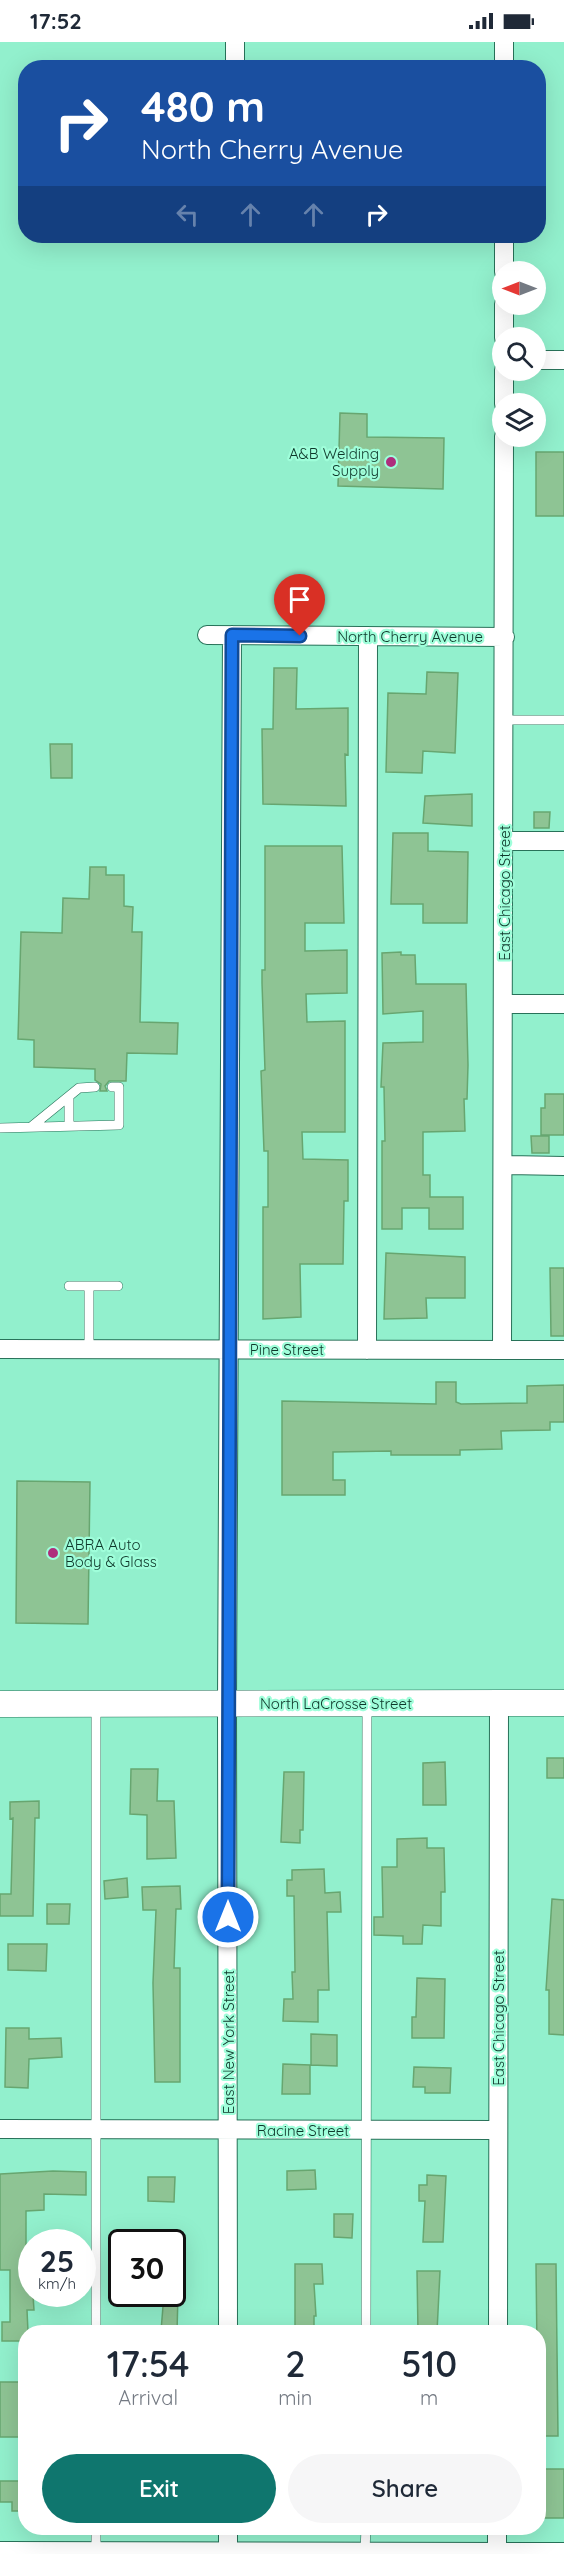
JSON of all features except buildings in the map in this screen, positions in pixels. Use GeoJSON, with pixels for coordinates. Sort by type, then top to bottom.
{"type":"FeatureCollection","features":[{"type":"Feature","properties":{"kind":"main road","name":"North LaCrosse Street"},"geometry":{"type":"LineString","coordinates":[[0,1704],[564,1703]]}},
{"type":"Feature","properties":{"kind":"street"},"geometry":{"type":"LineString","coordinates":[[235,42],[235,60]]}},
{"type":"Feature","properties":{"kind":"street"},"geometry":{"type":"LineString","coordinates":[[504,42],[504,60]]}},
{"type":"Feature","properties":{"kind":"street"},"geometry":{"type":"LineString","coordinates":[[504,243],[504,261]]}},
{"type":"Feature","properties":{"kind":"street"},"geometry":{"type":"LineString","coordinates":[[546,360],[564,360]]}},
{"type":"Feature","properties":{"kind":"street","name":"East Chicago Street"},"geometry":{"type":"LineString","coordinates":[[502,1350],[504,447]]}},
{"type":"Feature","properties":{"kind":"street","name":"North Cherry Avenue"},"geometry":{"type":"LineString","coordinates":[[207,635],[505,637]]}},
{"type":"Feature","properties":{"kind":"street","name":"East New York Street"},"geometry":{"type":"LineString","coordinates":[[228,2325],[227,1703],[232,635]]}},
{"type":"Feature","properties":{"kind":"street"},"geometry":{"type":"LineString","coordinates":[[367,1350],[368,636]]}},
{"type":"Feature","properties":{"kind":"street"},"geometry":{"type":"LineString","coordinates":[[504,841],[564,841]]}},
{"type":"Feature","properties":{"kind":"street"},"geometry":{"type":"LineString","coordinates":[[503,1004],[564,1004]]}},
{"type":"Feature","properties":{"kind":"street"},"geometry":{"type":"LineString","coordinates":[[503,1166],[564,1166]]}},
{"type":"Feature","properties":{"kind":"street","name":"Pine Street"},"geometry":{"type":"LineString","coordinates":[[0,1349],[564,1350]]}},
{"type":"Feature","properties":{"kind":"street","name":"East Chicago Street"},"geometry":{"type":"LineString","coordinates":[[498,2325],[499,1703]]}},
{"type":"Feature","properties":{"kind":"street","name":"Racine Street"},"geometry":{"type":"LineString","coordinates":[[0,2128],[228,2131],[498,2130]]}},
{"type":"Feature","properties":{"kind":"street"},"geometry":{"type":"LineString","coordinates":[[228,2535],[228,2552]]}},
{"type":"Feature","properties":{"kind":"street"},"geometry":{"type":"LineString","coordinates":[[497,2535],[497,2552]]}},
{"type":"Feature","properties":{"kind":"street"},"geometry":{"type":"LineString","coordinates":[[0,2551],[96,2553],[564,2552]]}},
{"type":"Feature","properties":{"kind":"lane"},"geometry":{"type":"LineString","coordinates":[[504,720],[564,720]]}},
{"type":"Feature","properties":{"kind":"lane"},"geometry":{"type":"LineString","coordinates":[[31,1127],[79,1088],[95,1087]]}},
{"type":"Feature","properties":{"kind":"lane"},"geometry":{"type":"LineString","coordinates":[[0,1128],[119,1125],[119,1087],[112,1087]]}},
{"type":"Feature","properties":{"kind":"lane"},"geometry":{"type":"LineString","coordinates":[[69,1097],[69,1126]]}},
{"type":"Feature","properties":{"kind":"lane"},"geometry":{"type":"LineString","coordinates":[[69,1286],[118,1286]]}},
{"type":"Feature","properties":{"kind":"lane"},"geometry":{"type":"LineString","coordinates":[[89,1286],[89,1349]]}},
{"type":"Feature","properties":{"kind":"lane"},"geometry":{"type":"LineString","coordinates":[[366,2325],[367,1703]]}},
{"type":"Feature","properties":{"kind":"lane"},"geometry":{"type":"LineString","coordinates":[[96,1704],[96,2325]]}},
{"type":"Feature","properties":{"kind":"lane"},"geometry":{"type":"LineString","coordinates":[[96,2535],[96,2553]]}},
{"type":"Feature","properties":{"kind":"lane"},"geometry":{"type":"LineString","coordinates":[[366,2535],[366,2552]]}},
{"type":"Feature","properties":{"kind":"place","name":"A&B Welding Supply"},"geometry":{"type":"Point","coordinates":[391,462]}},
{"type":"Feature","properties":{"kind":"place","name":"ABRA Auto Body & Glass"},"geometry":{"type":"Point","coordinates":[53,1553]}},
{"type":"Feature","properties":{"kind":"route"},"geometry":{"type":"LineString","coordinates":[[228,1917],[232,635],[300,636]]}}]}
